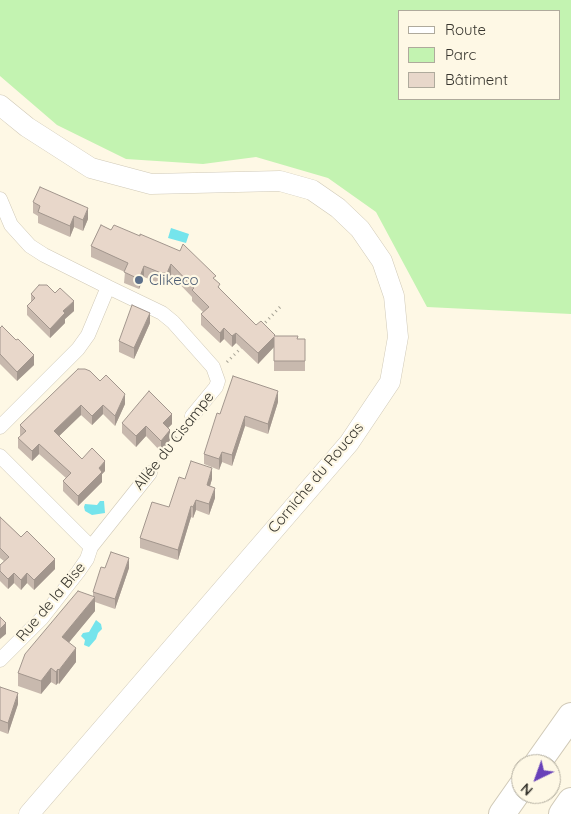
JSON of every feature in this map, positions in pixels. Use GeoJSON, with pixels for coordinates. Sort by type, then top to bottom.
{"type":"FeatureCollection","features":[{"type":"Feature","properties":{"kind":"highway"},"geometry":{"type":"LineString","coordinates":[[544,754],[571,716]]}},
{"type":"Feature","properties":{"kind":"highway"},"geometry":{"type":"LineString","coordinates":[[502,814],[511,801]]}},
{"type":"Feature","properties":{"kind":"highway"},"geometry":{"type":"LineString","coordinates":[[562,814],[571,801]]}},
{"type":"Feature","properties":{"kind":"main road","name":"Corniche du Roucas"},"geometry":{"type":"LineString","coordinates":[[0,104],[27,127],[91,168],[151,184],[280,181],[312,190],[338,208],[360,229],[382,261],[394,296],[398,337],[390,382],[349,443],[28,814]]}},
{"type":"Feature","properties":{"kind":"street"},"geometry":{"type":"LineString","coordinates":[[0,200],[11,225],[30,246],[108,287],[88,335],[78,349],[0,427]]}},
{"type":"Feature","properties":{"kind":"street","name":"Allée du Cisampe"},"geometry":{"type":"LineString","coordinates":[[108,287],[162,313],[173,322],[213,366],[218,381],[216,388],[192,416]]}},
{"type":"Feature","properties":{"kind":"street","name":"Rue de la Bise"},"geometry":{"type":"LineString","coordinates":[[0,456],[91,547],[87,559],[42,618],[0,660]]}},
{"type":"Feature","properties":{"kind":"street","name":"Allée du Cisampe"},"geometry":{"type":"LineString","coordinates":[[91,547],[150,473]]}},
{"type":"Feature","properties":{"kind":"path"},"geometry":{"type":"LineString","coordinates":[[255,333],[281,306]]}},
{"type":"Feature","properties":{"kind":"path"},"geometry":{"type":"LineString","coordinates":[[216,373],[249,340]]}},
{"type":"Feature","properties":{"kind":"path","name":"Allée du Cisampe"},"geometry":{"type":"LineString","coordinates":[[150,473],[192,416]]}},
{"type":"Feature","properties":{"kind":"green space"},"geometry":{"type":"Polygon","coordinates":[[[0,0],[571,0],[571,314],[427,307],[376,212],[328,178],[256,157],[203,164],[126,159],[57,125],[0,76],[0,0]]]}},
{"type":"Feature","properties":{"kind":"water"},"geometry":{"type":"Polygon","coordinates":[[[171,228],[189,234],[186,243],[168,238],[171,228]]]}},
{"type":"Feature","properties":{"kind":"water"},"geometry":{"type":"Polygon","coordinates":[[[100,501],[104,501],[105,513],[92,515],[85,511],[85,504],[97,505],[100,501]]]}},
{"type":"Feature","properties":{"kind":"water"},"geometry":{"type":"Polygon","coordinates":[[[96,620],[101,624],[102,629],[89,647],[84,645],[85,640],[81,636],[83,633],[89,632],[96,620]]]}},
{"type":"Feature","properties":{"kind":"building"},"geometry":{"type":"Polygon","coordinates":[[[40,187],[88,208],[83,220],[74,216],[70,226],[38,212],[40,206],[33,202],[40,187]]]}},
{"type":"Feature","properties":{"kind":"building"},"geometry":{"type":"Polygon","coordinates":[[[101,225],[111,230],[114,225],[180,251],[183,244],[216,276],[213,278],[220,284],[218,287],[256,325],[261,321],[274,336],[298,336],[297,339],[305,339],[305,361],[274,361],[274,337],[258,353],[236,333],[232,336],[224,328],[220,333],[201,314],[209,307],[171,264],[167,273],[161,273],[144,266],[139,279],[124,272],[128,263],[91,246],[101,225]]]}},
{"type":"Feature","properties":{"kind":"building"},"geometry":{"type":"Polygon","coordinates":[[[39,285],[47,285],[55,293],[60,288],[74,301],[63,311],[65,313],[50,329],[27,306],[35,298],[31,294],[39,285]]]}},
{"type":"Feature","properties":{"kind":"building"},"geometry":{"type":"Polygon","coordinates":[[[132,305],[150,313],[134,348],[119,341],[132,305]]]}},
{"type":"Feature","properties":{"kind":"building"},"geometry":{"type":"Polygon","coordinates":[[[2,326],[34,355],[17,372],[0,354],[0,328],[2,326]]]}},
{"type":"Feature","properties":{"kind":"building"},"geometry":{"type":"Polygon","coordinates":[[[78,369],[90,371],[100,381],[106,375],[125,394],[115,416],[103,405],[92,416],[81,405],[54,431],[82,459],[92,448],[105,461],[99,468],[102,472],[78,496],[63,481],[71,473],[39,444],[32,451],[18,438],[26,431],[20,425],[78,369]]]}},
{"type":"Feature","properties":{"kind":"building"},"geometry":{"type":"Polygon","coordinates":[[[233,376],[278,391],[268,424],[245,416],[232,455],[222,452],[219,459],[204,454],[217,413],[220,414],[233,376]]]}},
{"type":"Feature","properties":{"kind":"building"},"geometry":{"type":"Polygon","coordinates":[[[149,391],[172,414],[163,423],[170,430],[161,441],[146,426],[136,436],[122,423],[149,391]]]}},
{"type":"Feature","properties":{"kind":"building"},"geometry":{"type":"Polygon","coordinates":[[[191,461],[212,468],[207,485],[215,488],[209,504],[196,500],[193,507],[191,506],[178,550],[140,538],[152,502],[169,507],[179,477],[185,479],[191,461]]]}},
{"type":"Feature","properties":{"kind":"building"},"geometry":{"type":"Polygon","coordinates":[[[0,517],[21,537],[27,531],[55,559],[34,580],[27,573],[21,580],[14,573],[8,579],[0,571],[0,565],[9,557],[0,548],[0,517]]]}},
{"type":"Feature","properties":{"kind":"building"},"geometry":{"type":"Polygon","coordinates":[[[111,552],[129,558],[115,599],[93,592],[101,567],[105,568],[111,552]]]}},
{"type":"Feature","properties":{"kind":"building"},"geometry":{"type":"Polygon","coordinates":[[[78,591],[95,597],[62,637],[76,648],[59,670],[56,672],[51,668],[41,681],[18,673],[25,654],[78,591]]]}},
{"type":"Feature","properties":{"kind":"building"},"geometry":{"type":"Polygon","coordinates":[[[0,617],[6,623],[0,629],[0,617]]]}},
{"type":"Feature","properties":{"kind":"building"},"geometry":{"type":"Polygon","coordinates":[[[0,687],[18,693],[8,723],[0,720],[0,687]]]}},
{"type":"Feature","properties":{"kind":"place","name":"Clikeco"},"geometry":{"type":"Point","coordinates":[139,280]}}]}
